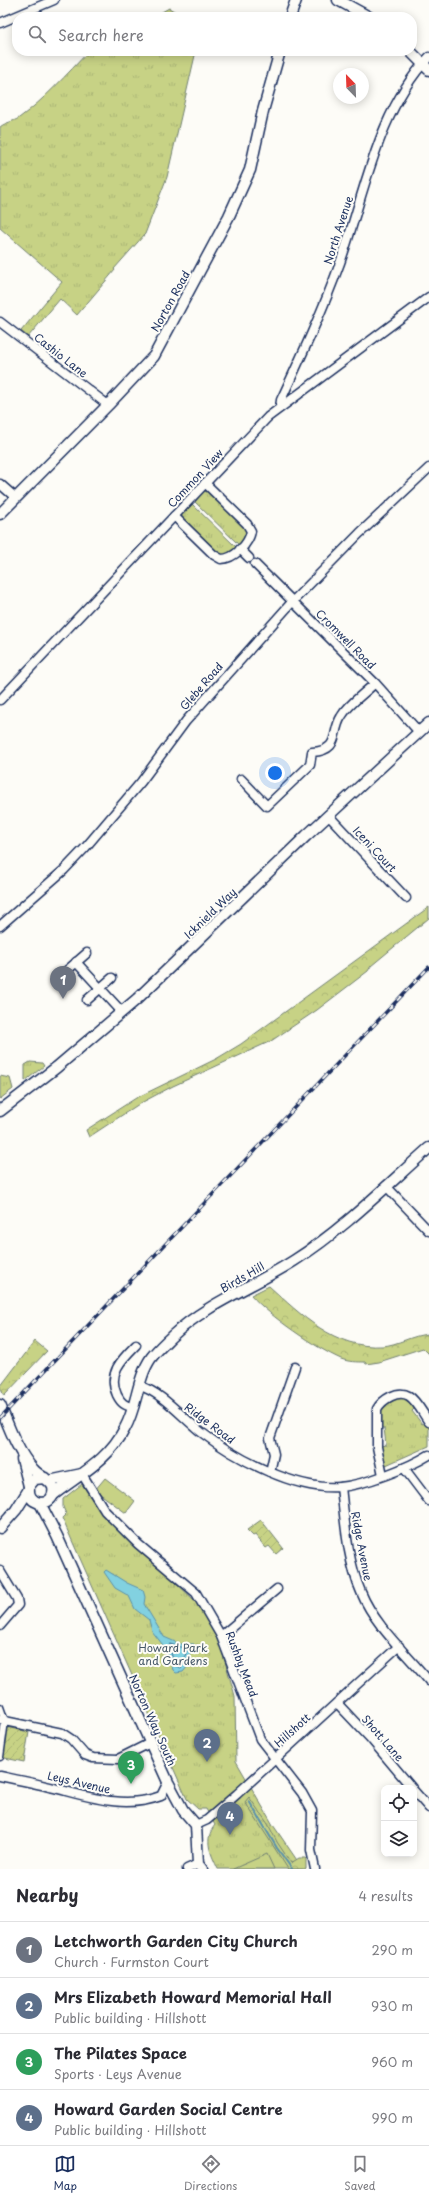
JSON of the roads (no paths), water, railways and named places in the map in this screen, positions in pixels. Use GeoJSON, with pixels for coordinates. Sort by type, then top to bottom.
{"type":"FeatureCollection","features":[{"type":"Feature","properties":{"kind":"street"},"geometry":{"type":"LineString","coordinates":[[26,12],[54,0]]}},
{"type":"Feature","properties":{"kind":"street"},"geometry":{"type":"LineString","coordinates":[[292,12],[296,0]]}},
{"type":"Feature","properties":{"kind":"street"},"geometry":{"type":"LineString","coordinates":[[338,0],[360,12]]}},
{"type":"Feature","properties":{"kind":"street"},"geometry":{"type":"LineString","coordinates":[[0,23],[12,18]]}},
{"type":"Feature","properties":{"kind":"street","name":"Norton Road"},"geometry":{"type":"LineString","coordinates":[[0,514],[108,406],[154,356],[229,216],[250,170],[263,111],[279,56]]}},
{"type":"Feature","properties":{"kind":"street"},"geometry":{"type":"LineString","coordinates":[[417,56],[427,64]]}},
{"type":"Feature","properties":{"kind":"street","name":"North Avenue"},"geometry":{"type":"LineString","coordinates":[[280,407],[281,400],[340,264],[381,136],[398,98],[411,76],[427,64]]}},
{"type":"Feature","properties":{"kind":"street","name":"Common View"},"geometry":{"type":"LineString","coordinates":[[0,700],[268,417],[429,297]]}},
{"type":"Feature","properties":{"kind":"street","name":"Cashio Lane"},"geometry":{"type":"LineString","coordinates":[[0,322],[108,406]]}},
{"type":"Feature","properties":{"kind":"street","name":"Glebe Road"},"geometry":{"type":"LineString","coordinates":[[0,926],[59,875],[85,848],[141,782],[186,720],[293,600],[360,533],[429,468]]}},
{"type":"Feature","properties":{"kind":"street"},"geometry":{"type":"LineString","coordinates":[[0,484],[16,498]]}},
{"type":"Feature","properties":{"kind":"street"},"geometry":{"type":"LineString","coordinates":[[174,516],[214,555],[221,559],[231,557],[240,549],[250,538],[251,531],[247,524],[206,484]]}},
{"type":"Feature","properties":{"kind":"street","name":"Cromwell Road"},"geometry":{"type":"LineString","coordinates":[[240,549],[375,683],[419,732]]}},
{"type":"Feature","properties":{"kind":"street"},"geometry":{"type":"LineString","coordinates":[[241,779],[267,806],[310,765],[312,752],[322,750],[332,743],[341,717],[375,683]]}},
{"type":"Feature","properties":{"kind":"street","name":"Icknield Way"},"geometry":{"type":"LineString","coordinates":[[0,1111],[52,1071],[122,1012],[328,815],[429,723]]}},
{"type":"Feature","properties":{"kind":"street","name":"Iceni Court"},"geometry":{"type":"LineString","coordinates":[[328,815],[406,898]]}},
{"type":"Feature","properties":{"kind":"street"},"geometry":{"type":"LineString","coordinates":[[64,973],[87,953]]}},
{"type":"Feature","properties":{"kind":"street"},"geometry":{"type":"LineString","coordinates":[[76,962],[122,1012]]}},
{"type":"Feature","properties":{"kind":"street"},"geometry":{"type":"LineString","coordinates":[[87,1000],[112,978]]}},
{"type":"Feature","properties":{"kind":"street","name":"Birds Hill"},"geometry":{"type":"LineString","coordinates":[[52,1496],[110,1453],[126,1428],[134,1407],[145,1368],[151,1357],[179,1330],[301,1257],[324,1240],[429,1148]]}},
{"type":"Feature","properties":{"kind":"street"},"geometry":{"type":"LineString","coordinates":[[386,1186],[429,1231]]}},
{"type":"Feature","properties":{"kind":"street"},"geometry":{"type":"LineString","coordinates":[[134,1407],[126,1406],[120,1400],[115,1390],[113,1379],[119,1363],[136,1345]]}},
{"type":"Feature","properties":{"kind":"street"},"geometry":{"type":"LineString","coordinates":[[270,1472],[274,1454],[270,1438],[295,1367]]}},
{"type":"Feature","properties":{"kind":"street","name":"Ridge Road"},"geometry":{"type":"LineString","coordinates":[[140,1386],[159,1397],[200,1432],[227,1450],[270,1472],[307,1484],[326,1487],[341,1487],[404,1468],[429,1455]]}},
{"type":"Feature","properties":{"kind":"street"},"geometry":{"type":"LineString","coordinates":[[383,1475],[377,1447],[377,1409],[379,1405],[386,1398],[405,1395],[410,1397],[429,1422]]}},
{"type":"Feature","properties":{"kind":"street"},"geometry":{"type":"LineString","coordinates":[[0,1406],[20,1452],[29,1488],[29,1495],[38,1503]]}},
{"type":"Feature","properties":{"kind":"street"},"geometry":{"type":"LineString","coordinates":[[16,1510],[38,1503],[44,1503],[52,1496],[53,1487],[47,1479],[33,1470],[20,1452]]}},
{"type":"Feature","properties":{"kind":"street"},"geometry":{"type":"LineString","coordinates":[[404,1468],[429,1501]]}},
{"type":"Feature","properties":{"kind":"street","name":"Birds Hill"},"geometry":{"type":"LineString","coordinates":[[47,1479],[82,1474]]}},
{"type":"Feature","properties":{"kind":"street","name":"Rushby Mead"},"geometry":{"type":"LineString","coordinates":[[82,1474],[105,1511],[138,1544],[196,1593],[221,1636],[255,1729],[265,1747],[302,1793],[312,1811],[312,1850],[315,1869]]}},
{"type":"Feature","properties":{"kind":"street"},"geometry":{"type":"LineString","coordinates":[[0,1528],[16,1510],[35,1479],[47,1479]]}},
{"type":"Feature","properties":{"kind":"street","name":"Ridge Avenue"},"geometry":{"type":"LineString","coordinates":[[341,1487],[348,1539],[360,1592],[374,1615],[429,1681]]}},
{"type":"Feature","properties":{"kind":"street","name":"Norton Way South"},"geometry":{"type":"LineString","coordinates":[[52,1496],[51,1505],[57,1536]]}},
{"type":"Feature","properties":{"kind":"street","name":"Norton Way South"},"geometry":{"type":"LineString","coordinates":[[38,1503],[57,1536],[168,1782],[183,1810],[196,1825]]}},
{"type":"Feature","properties":{"kind":"street"},"geometry":{"type":"LineString","coordinates":[[0,1571],[17,1599],[18,1605],[0,1626]]}},
{"type":"Feature","properties":{"kind":"street"},"geometry":{"type":"LineString","coordinates":[[221,1636],[277,1589]]}},
{"type":"Feature","properties":{"kind":"street","name":"Hillshott"},"geometry":{"type":"LineString","coordinates":[[196,1825],[207,1820],[399,1646]]}},
{"type":"Feature","properties":{"kind":"street","name":"Shott Lane"},"geometry":{"type":"LineString","coordinates":[[337,1703],[370,1738],[409,1785]]}},
{"type":"Feature","properties":{"kind":"street"},"geometry":{"type":"LineString","coordinates":[[0,1707],[3,1721],[0,1757]]}},
{"type":"Feature","properties":{"kind":"street"},"geometry":{"type":"LineString","coordinates":[[3,1721],[62,1733],[71,1739],[85,1755],[93,1758],[118,1759],[150,1743]]}},
{"type":"Feature","properties":{"kind":"street","name":"Leys Avenue"},"geometry":{"type":"LineString","coordinates":[[0,1776],[101,1800],[126,1803],[147,1801],[161,1796],[168,1782]]}},
{"type":"Feature","properties":{"kind":"street"},"geometry":{"type":"LineString","coordinates":[[417,1794],[429,1808]]}},
{"type":"Feature","properties":{"kind":"street"},"geometry":{"type":"LineString","coordinates":[[187,1869],[200,1866],[196,1825]]}},
{"type":"Feature","properties":{"kind":"water"},"geometry":{"type":"Polygon","coordinates":[[[106,1570],[127,1583],[143,1590],[145,1597],[144,1604],[164,1637],[180,1644],[194,1644],[194,1649],[189,1656],[188,1666],[183,1672],[176,1673],[173,1670],[166,1649],[152,1631],[149,1620],[135,1609],[129,1596],[115,1588],[104,1572],[106,1570]]]}},
{"type":"Feature","properties":{"kind":"waterway"},"geometry":{"type":"LineString","coordinates":[[249,1801],[277,1848],[292,1869]]}},
{"type":"Feature","properties":{"kind":"railway"},"geometry":{"type":"LineString","coordinates":[[0,1418],[429,967]]}},
{"type":"Feature","properties":{"kind":"place","name":"Letchworth Garden City Church"},"geometry":{"type":"Point","coordinates":[63,999]}},
{"type":"Feature","properties":{"kind":"place","name":"Mrs Elizabeth Howard Memorial Hall"},"geometry":{"type":"Point","coordinates":[207,1762]}},
{"type":"Feature","properties":{"kind":"place","name":"The Pilates Space"},"geometry":{"type":"Point","coordinates":[131,1784]}},
{"type":"Feature","properties":{"kind":"place","name":"Howard Garden Social Centre"},"geometry":{"type":"Point","coordinates":[230,1835]}},
{"type":"Feature","properties":{"kind":"park label","name":"Howard Park and Gardens"},"geometry":{"type":"Point","coordinates":[173,1653]}}]}
